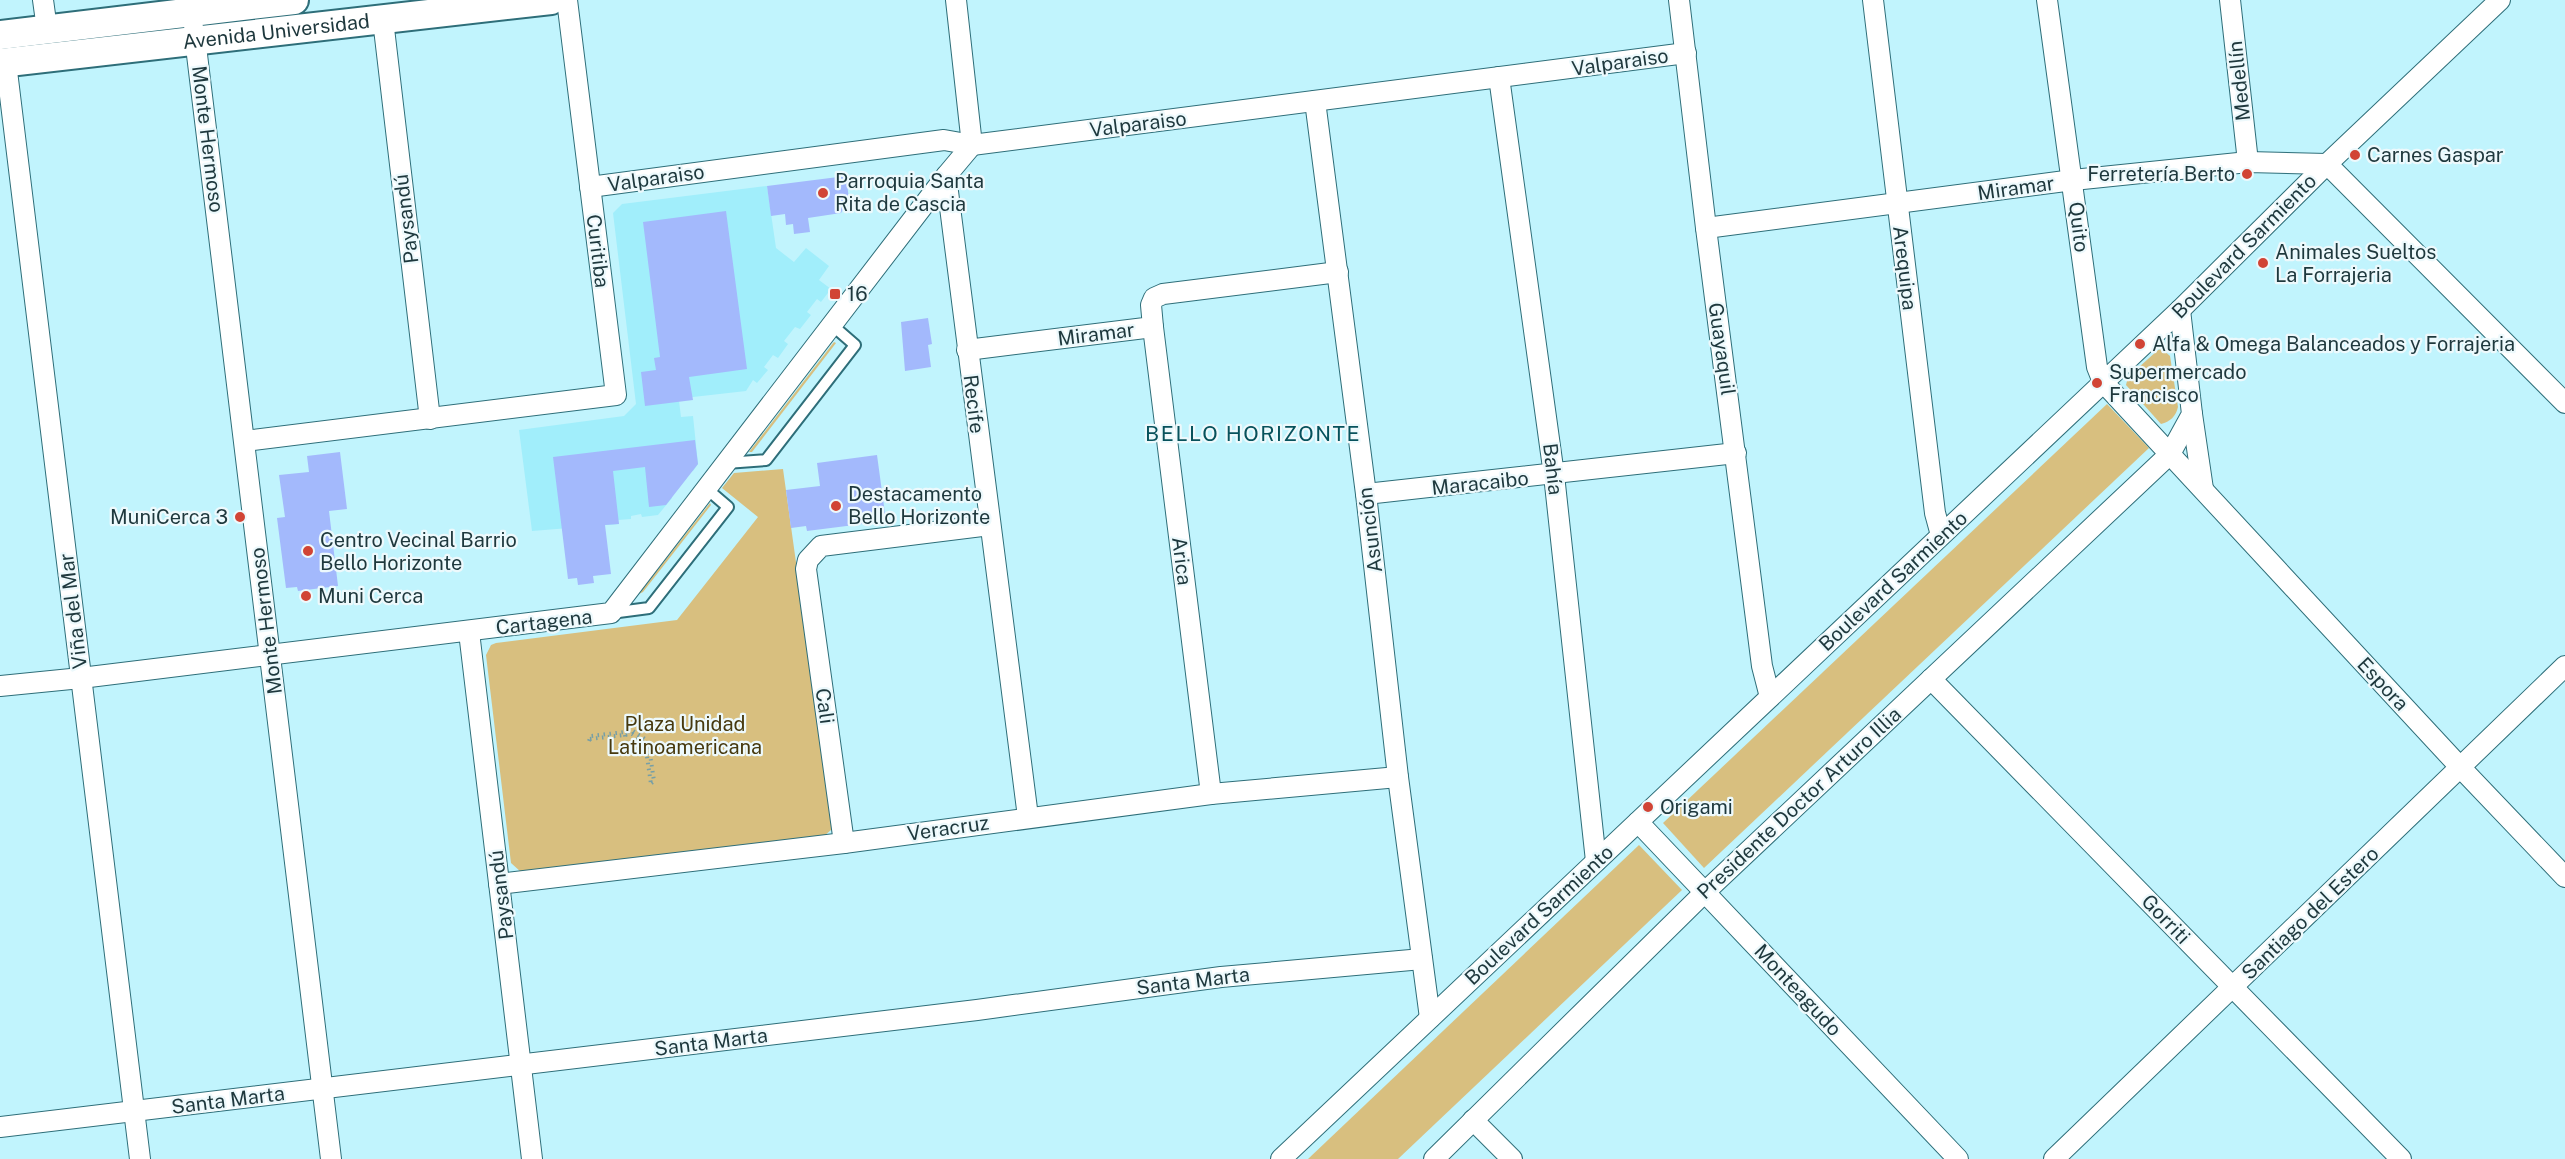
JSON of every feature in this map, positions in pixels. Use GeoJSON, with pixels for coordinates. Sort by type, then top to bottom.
{"type":"FeatureCollection","features":[{"type":"Feature","properties":{"kind":"main road","name":"Avenida Universidad"},"geometry":{"type":"LineString","coordinates":[[0,34],[192,13],[230,4],[294,0]]}},
{"type":"Feature","properties":{"kind":"main road","name":"Avenida Universidad"},"geometry":{"type":"LineString","coordinates":[[3,63],[551,0]]}},
{"type":"Feature","properties":{"kind":"street"},"geometry":{"type":"LineString","coordinates":[[43,0],[47,29]]}},
{"type":"Feature","properties":{"kind":"street","name":"Curitiba"},"geometry":{"type":"LineString","coordinates":[[429,419],[616,395],[567,0]]}},
{"type":"Feature","properties":{"kind":"street"},"geometry":{"type":"LineString","coordinates":[[946,176],[972,145],[956,0]]}},
{"type":"Feature","properties":{"kind":"street","name":"Guayaquil"},"geometry":{"type":"LineString","coordinates":[[1679,0],[1762,666],[1770,697]]}},
{"type":"Feature","properties":{"kind":"street","name":"Arequipa"},"geometry":{"type":"LineString","coordinates":[[1873,0],[1935,513],[1941,536]]}},
{"type":"Feature","properties":{"kind":"street","name":"Quito"},"geometry":{"type":"LineString","coordinates":[[2048,0],[2097,367],[2103,382]]}},
{"type":"Feature","properties":{"kind":"street","name":"Medellín"},"geometry":{"type":"LineString","coordinates":[[2230,0],[2248,162]]}},
{"type":"Feature","properties":{"kind":"street","name":"Boulevard Sarmiento"},"geometry":{"type":"LineString","coordinates":[[1281,1159],[2180,310],[2491,3]]}},
{"type":"Feature","properties":{"kind":"street"},"geometry":{"type":"LineString","coordinates":[[230,4],[235,37]]}},
{"type":"Feature","properties":{"kind":"street","name":"Monte Hermoso"},"geometry":{"type":"LineString","coordinates":[[192,13],[331,1159]]}},
{"type":"Feature","properties":{"kind":"street","name":"Paysandú"},"geometry":{"type":"LineString","coordinates":[[383,20],[429,419]]}},
{"type":"Feature","properties":{"kind":"street","name":"Valparaiso"},"geometry":{"type":"LineString","coordinates":[[590,187],[944,140],[972,145],[1686,53]]}},
{"type":"Feature","properties":{"kind":"street","name":"Viña del Mar"},"geometry":{"type":"LineString","coordinates":[[3,63],[140,1159]]}},
{"type":"Feature","properties":{"kind":"street","name":"Bahía"},"geometry":{"type":"LineString","coordinates":[[1499,78],[1554,475],[1596,861]]}},
{"type":"Feature","properties":{"kind":"street","name":"Asunción"},"geometry":{"type":"LineString","coordinates":[[1314,101],[1338,272],[1398,777],[1430,1018]]}},
{"type":"Feature","properties":{"kind":"street","name":"Miramar"},"geometry":{"type":"LineString","coordinates":[[1706,228],[2073,180],[2248,162],[2327,164]]}},
{"type":"Feature","properties":{"kind":"street"},"geometry":{"type":"LineString","coordinates":[[2327,164],[2565,403]]}},
{"type":"Feature","properties":{"kind":"street","name":"Cartagena"},"geometry":{"type":"LineString","coordinates":[[0,686],[270,656],[611,613],[946,176]]}},
{"type":"Feature","properties":{"kind":"street","name":"Recife"},"geometry":{"type":"LineString","coordinates":[[946,176],[1028,817]]}},
{"type":"Feature","properties":{"kind":"street","name":"Miramar"},"geometry":{"type":"LineString","coordinates":[[967,350],[1153,327],[1151,305],[1154,298],[1163,294],[1338,272]]}},
{"type":"Feature","properties":{"kind":"street"},"geometry":{"type":"LineString","coordinates":[[2180,310],[2192,414],[2204,489]]}},
{"type":"Feature","properties":{"kind":"street","name":"Arica"},"geometry":{"type":"LineString","coordinates":[[1153,327],[1211,794]]}},
{"type":"Feature","properties":{"kind":"street","name":"Espora"},"geometry":{"type":"LineString","coordinates":[[2103,382],[2565,877]]}},
{"type":"Feature","properties":{"kind":"street","name":"Presidente Doctor Arturo Illia"},"geometry":{"type":"LineString","coordinates":[[1434,1159],[1705,892],[2170,454],[2192,414]]}},
{"type":"Feature","properties":{"kind":"street"},"geometry":{"type":"LineString","coordinates":[[245,441],[429,419]]}},
{"type":"Feature","properties":{"kind":"street","name":"Maracaibo"},"geometry":{"type":"LineString","coordinates":[[1366,495],[1736,453]]}},
{"type":"Feature","properties":{"kind":"street","name":"Cali"},"geometry":{"type":"LineString","coordinates":[[844,843],[807,569],[808,560],[821,546],[990,525]]}},
{"type":"Feature","properties":{"kind":"street","name":"Paysandú"},"geometry":{"type":"LineString","coordinates":[[469,632],[532,1159]]}},
{"type":"Feature","properties":{"kind":"street","name":"Santiago del Estero"},"geometry":{"type":"LineString","coordinates":[[2054,1159],[2565,666]]}},
{"type":"Feature","properties":{"kind":"street","name":"Gorriti"},"geometry":{"type":"LineString","coordinates":[[1931,679],[2401,1159]]}},
{"type":"Feature","properties":{"kind":"street","name":"Veracruz"},"geometry":{"type":"LineString","coordinates":[[499,884],[844,843],[1211,794],[1398,777]]}},
{"type":"Feature","properties":{"kind":"street","name":"Monteagudo"},"geometry":{"type":"LineString","coordinates":[[1638,822],[1958,1159]]}},
{"type":"Feature","properties":{"kind":"street","name":"Santa Marta"},"geometry":{"type":"LineString","coordinates":[[0,1127],[977,1010],[1221,977],[1422,959]]}},
{"type":"Feature","properties":{"kind":"street"},"geometry":{"type":"LineString","coordinates":[[1473,1120],[1512,1159]]}},
{"type":"Feature","properties":{"kind":"lane"},"geometry":{"type":"LineString","coordinates":[[726,463],[766,460],[855,345],[832,325]]}},
{"type":"Feature","properties":{"kind":"lane"},"geometry":{"type":"LineString","coordinates":[[611,613],[649,608],[728,507],[707,489]]}},
{"type":"Feature","properties":{"kind":"path"},"geometry":{"type":"LineString","coordinates":[[590,738],[624,734],[632,736],[643,745],[647,753],[649,785],[652,783]]}},
{"type":"Feature","properties":{"kind":"path"},"geometry":{"type":"LineString","coordinates":[[624,734],[627,751],[632,754],[647,753]]}},
{"type":"Feature","properties":{"kind":"shaded area"},"geometry":{"type":"Polygon","coordinates":[[[767,186],[776,248],[794,262],[806,248],[829,266],[819,280],[831,289],[821,302],[817,299],[807,312],[811,315],[800,329],[795,327],[784,341],[788,344],[778,358],[773,355],[764,367],[768,370],[757,383],[753,380],[746,391],[693,397],[679,401],[681,417],[693,416],[698,464],[693,471],[687,472],[687,478],[678,489],[671,490],[672,498],[658,515],[631,516],[631,519],[618,520],[619,524],[532,531],[519,430],[624,416],[636,404],[613,213],[622,204],[767,186]]]}},
{"type":"Feature","properties":{"kind":"green space"},"geometry":{"type":"Polygon","coordinates":[[[834,342],[836,343],[752,452],[749,452],[834,342]]]}},
{"type":"Feature","properties":{"kind":"green space"},"geometry":{"type":"Polygon","coordinates":[[[2162,349],[2170,356],[2178,407],[2172,418],[2161,424],[2126,385],[2128,377],[2162,349]]]}},
{"type":"Feature","properties":{"kind":"green space"},"geometry":{"type":"Polygon","coordinates":[[[2107,404],[2149,448],[1704,868],[1663,823],[2107,404]]]}},
{"type":"Feature","properties":{"kind":"green space","name":"Plaza Unidad Latinoamericana"},"geometry":{"type":"Polygon","coordinates":[[[783,469],[832,821],[831,830],[824,836],[521,872],[511,863],[486,655],[491,645],[677,620],[758,517],[722,488],[734,473],[783,469]]]}},
{"type":"Feature","properties":{"kind":"green space"},"geometry":{"type":"Polygon","coordinates":[[[710,503],[711,505],[643,592],[639,594],[710,503]]]}},
{"type":"Feature","properties":{"kind":"green space"},"geometry":{"type":"Polygon","coordinates":[[[1639,845],[1682,890],[1398,1159],[1308,1159],[1639,845]]]}},
{"type":"Feature","properties":{"kind":"building"},"geometry":{"type":"Polygon","coordinates":[[[846,176],[849,199],[841,213],[808,218],[810,232],[794,234],[793,224],[786,225],[785,214],[771,216],[767,186],[846,176]]]}},
{"type":"Feature","properties":{"kind":"building"},"geometry":{"type":"Polygon","coordinates":[[[726,211],[747,369],[689,377],[693,400],[645,406],[641,372],[656,370],[654,358],[660,357],[643,222],[726,211]]]}},
{"type":"Feature","properties":{"kind":"building"},"geometry":{"type":"Polygon","coordinates":[[[928,318],[932,344],[928,345],[931,367],[905,371],[901,322],[928,318]]]}},
{"type":"Feature","properties":{"kind":"building"},"geometry":{"type":"Polygon","coordinates":[[[695,440],[698,464],[666,505],[649,507],[645,467],[613,471],[619,524],[605,525],[611,574],[593,576],[594,583],[578,585],[577,578],[568,579],[553,457],[695,440]]]}},
{"type":"Feature","properties":{"kind":"building","name":"Centro Vecinal Barrio Bello Horizonte"},"geometry":{"type":"Polygon","coordinates":[[[340,452],[347,509],[329,511],[338,586],[298,591],[297,587],[286,588],[277,518],[285,517],[279,475],[309,472],[307,456],[340,452]]]}},
{"type":"Feature","properties":{"kind":"building","name":"Destacamento Bello Horizonte"},"geometry":{"type":"Polygon","coordinates":[[[877,455],[886,521],[807,531],[806,526],[791,528],[786,490],[820,486],[817,463],[877,455]]]}},
{"type":"Feature","properties":{"kind":"place","name":"Carnes Gaspar"},"geometry":{"type":"Point","coordinates":[2355,155]}},
{"type":"Feature","properties":{"kind":"place","name":"Ferretería Berto"},"geometry":{"type":"Point","coordinates":[2247,174]}},
{"type":"Feature","properties":{"kind":"place","name":"Parroquia Santa Rita de Cascia"},"geometry":{"type":"Point","coordinates":[823,193]}},
{"type":"Feature","properties":{"kind":"place","name":"Animales Sueltos La Forrajeria"},"geometry":{"type":"Point","coordinates":[2263,263]}},
{"type":"Feature","properties":{"kind":"place","name":"16"},"geometry":{"type":"Point","coordinates":[835,294]}},
{"type":"Feature","properties":{"kind":"place","name":"Alfa & Omega Balanceados y Forrajeria"},"geometry":{"type":"Point","coordinates":[2140,344]}},
{"type":"Feature","properties":{"kind":"place","name":"Supermercado Francisco"},"geometry":{"type":"Point","coordinates":[2097,383]}},
{"type":"Feature","properties":{"kind":"place","name":"Destacamento Bello Horizonte"},"geometry":{"type":"Point","coordinates":[836,506]}},
{"type":"Feature","properties":{"kind":"place","name":"MuniCerca 3"},"geometry":{"type":"Point","coordinates":[240,517]}},
{"type":"Feature","properties":{"kind":"place","name":"Centro Vecinal Barrio Bello Horizonte"},"geometry":{"type":"Point","coordinates":[308,551]}},
{"type":"Feature","properties":{"kind":"place","name":"Muni Cerca"},"geometry":{"type":"Point","coordinates":[306,596]}},
{"type":"Feature","properties":{"kind":"place","name":"Origami"},"geometry":{"type":"Point","coordinates":[1648,807]}},
{"type":"Feature","properties":{"kind":"district","name":"BELLO HORIZONTE"},"geometry":{"type":"Point","coordinates":[1253,434]}}]}
